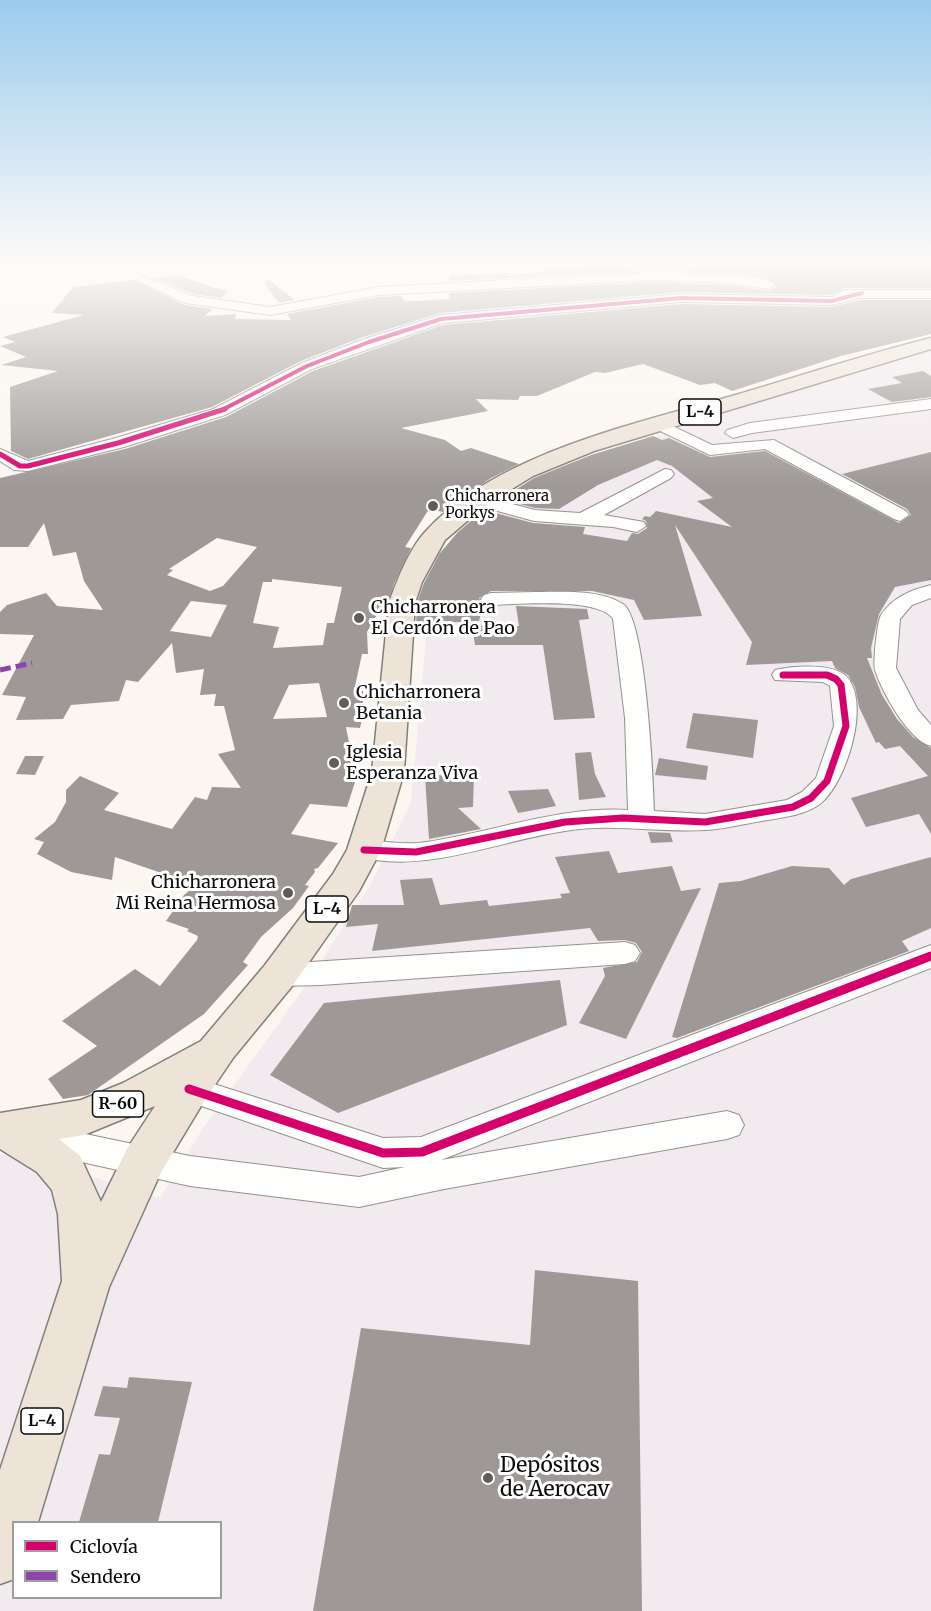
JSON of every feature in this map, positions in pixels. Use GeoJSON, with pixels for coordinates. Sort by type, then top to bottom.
{"type":"FeatureCollection","features":[{"type":"Feature","properties":{"kind":"main road","name":"L-4"},"geometry":{"type":"LineString","coordinates":[[0,1556],[85,1285],[144,1163],[189,1089],[219,1047],[279,975],[346,882],[364,850],[388,772],[401,613],[409,582],[435,536],[478,500],[549,460],[660,424],[931,343]]}},
{"type":"Feature","properties":{"kind":"main road","name":"R-60"},"geometry":{"type":"LineString","coordinates":[[2,1130],[84,1117],[138,1095],[219,1047]]}},
{"type":"Feature","properties":{"kind":"main road"},"geometry":{"type":"LineString","coordinates":[[2,1130],[54,1160],[68,1175],[81,1215],[85,1285]]}},
{"type":"Feature","properties":{"kind":"street"},"geometry":{"type":"LineString","coordinates":[[0,454],[20,465],[28,466],[137,438],[219,412],[307,366],[388,336]]}},
{"type":"Feature","properties":{"kind":"street"},"geometry":{"type":"LineString","coordinates":[[695,443],[750,428],[931,404]]}},
{"type":"Feature","properties":{"kind":"street"},"geometry":{"type":"LineString","coordinates":[[660,424],[710,450],[768,444],[900,516]]}},
{"type":"Feature","properties":{"kind":"street"},"geometry":{"type":"LineString","coordinates":[[583,519],[665,474]]}},
{"type":"Feature","properties":{"kind":"street"},"geometry":{"type":"LineString","coordinates":[[478,500],[534,515],[637,526]]}},
{"type":"Feature","properties":{"kind":"street"},"geometry":{"type":"LineString","coordinates":[[931,591],[905,601],[890,618],[885,668],[908,713],[931,739]]}},
{"type":"Feature","properties":{"kind":"street"},"geometry":{"type":"LineString","coordinates":[[491,599],[585,601],[605,603],[617,609],[623,619],[634,692],[641,759],[641,819]]}},
{"type":"Feature","properties":{"kind":"street"},"geometry":{"type":"LineString","coordinates":[[364,850],[416,852],[566,822],[641,819],[705,822],[794,807],[811,798],[827,781],[846,726],[841,685],[836,679],[827,675],[783,675]]}},
{"type":"Feature","properties":{"kind":"street"},"geometry":{"type":"LineString","coordinates":[[279,975],[321,975],[625,953]]}},
{"type":"Feature","properties":{"kind":"street"},"geometry":{"type":"LineString","coordinates":[[189,1089],[383,1152],[422,1152],[931,956]]}},
{"type":"Feature","properties":{"kind":"street"},"geometry":{"type":"LineString","coordinates":[[2,1130],[144,1163],[359,1192],[444,1174],[727,1125]]}},
{"type":"Feature","properties":{"kind":"shaded area"},"geometry":{"type":"Polygon","coordinates":[[[931,347],[931,1611],[0,1611],[0,1154],[28,1156],[160,1198],[202,1130],[302,991],[372,882],[411,802],[428,617],[485,520],[524,487],[633,443],[931,347]]]}},
{"type":"Feature","properties":{"kind":"building"},"geometry":{"type":"Polygon","coordinates":[[[366,336],[301,361],[212,407],[28,459],[11,451],[10,387],[58,371],[1,365],[26,357],[0,346],[15,342],[3,337],[366,336]]]}},
{"type":"Feature","properties":{"kind":"building"},"geometry":{"type":"Polygon","coordinates":[[[411,336],[922,336],[841,356],[732,391],[715,383],[700,385],[643,364],[605,373],[595,372],[537,396],[520,396],[518,400],[476,399],[488,411],[401,428],[445,440],[461,451],[471,448],[519,464],[491,478],[443,512],[429,509],[405,547],[411,548],[394,584],[386,611],[379,611],[367,632],[368,654],[362,654],[354,691],[363,691],[363,714],[360,728],[346,727],[356,779],[347,807],[310,804],[291,834],[338,843],[318,868],[314,869],[315,872],[305,885],[309,886],[293,908],[261,937],[243,962],[248,965],[204,1014],[88,1095],[63,1099],[48,1079],[97,1046],[62,1021],[135,969],[160,986],[197,940],[198,936],[187,931],[189,929],[166,921],[184,895],[196,885],[115,857],[112,880],[71,872],[37,854],[44,842],[34,839],[55,822],[66,802],[66,790],[80,776],[119,793],[104,810],[172,829],[195,797],[207,800],[212,787],[241,788],[218,754],[235,750],[224,706],[214,706],[216,694],[200,695],[204,669],[176,673],[172,643],[138,682],[126,680],[119,701],[71,705],[63,719],[16,720],[26,697],[2,695],[34,635],[0,634],[0,612],[7,605],[46,593],[57,606],[103,610],[84,581],[76,552],[53,556],[44,523],[28,547],[0,547],[0,478],[125,449],[226,417],[313,371],[411,336]],[[217,538],[169,569],[173,570],[167,575],[210,591],[223,586],[257,547],[217,538]],[[272,579],[272,582],[263,582],[253,623],[279,627],[273,648],[323,645],[327,623],[334,623],[342,587],[272,579]],[[191,601],[170,631],[211,637],[227,605],[191,601]],[[319,683],[289,685],[273,719],[327,717],[319,683]]]}},
{"type":"Feature","properties":{"kind":"building"},"geometry":{"type":"Polygon","coordinates":[[[923,371],[931,376],[931,397],[892,402],[868,389],[902,383],[892,377],[923,371]]]}},
{"type":"Feature","properties":{"kind":"building"},"geometry":{"type":"Polygon","coordinates":[[[653,436],[662,440],[669,438],[710,457],[765,451],[899,523],[911,515],[907,509],[842,474],[931,452],[931,580],[895,587],[879,614],[871,648],[872,658],[867,658],[882,695],[897,719],[913,737],[931,748],[931,834],[919,814],[866,827],[851,798],[928,776],[900,746],[885,749],[879,742],[876,743],[859,707],[855,687],[848,675],[835,668],[832,661],[746,665],[752,642],[675,525],[702,616],[644,620],[634,600],[592,591],[491,591],[479,598],[483,605],[479,621],[416,624],[417,603],[424,583],[440,553],[457,533],[484,510],[533,523],[585,527],[583,534],[627,541],[632,533],[638,534],[647,528],[646,521],[642,519],[645,516],[650,517],[656,511],[732,527],[697,501],[713,498],[672,466],[657,460],[598,485],[559,509],[535,508],[501,499],[534,478],[591,455],[653,436]]]}},
{"type":"Feature","properties":{"kind":"building"},"geometry":{"type":"Polygon","coordinates":[[[516,606],[587,609],[589,619],[579,620],[595,718],[554,720],[543,645],[475,645],[472,626],[519,626],[516,606]]]}},
{"type":"Feature","properties":{"kind":"building"},"geometry":{"type":"Polygon","coordinates":[[[693,713],[758,720],[753,758],[686,748],[693,713]]]}},
{"type":"Feature","properties":{"kind":"building"},"geometry":{"type":"Polygon","coordinates":[[[591,752],[595,774],[606,797],[579,800],[575,753],[591,752]]]}},
{"type":"Feature","properties":{"kind":"building"},"geometry":{"type":"Polygon","coordinates":[[[25,756],[44,756],[35,775],[16,774],[25,756]]]}},
{"type":"Feature","properties":{"kind":"building"},"geometry":{"type":"Polygon","coordinates":[[[659,758],[708,766],[706,780],[655,775],[659,758]]]}},
{"type":"Feature","properties":{"kind":"building"},"geometry":{"type":"Polygon","coordinates":[[[474,774],[473,807],[458,808],[481,829],[429,839],[425,776],[474,774]]]}},
{"type":"Feature","properties":{"kind":"building"},"geometry":{"type":"Polygon","coordinates":[[[548,789],[556,806],[518,813],[508,791],[548,789]]]}},
{"type":"Feature","properties":{"kind":"building"},"geometry":{"type":"Polygon","coordinates":[[[648,832],[670,833],[673,842],[651,843],[648,832]]]}},
{"type":"Feature","properties":{"kind":"building"},"geometry":{"type":"Polygon","coordinates":[[[609,851],[618,873],[672,866],[681,891],[701,888],[626,1039],[579,1023],[605,976],[603,968],[637,962],[642,952],[636,943],[625,940],[598,941],[590,928],[372,951],[378,924],[346,927],[352,905],[404,905],[400,880],[432,878],[440,905],[487,900],[489,906],[562,898],[560,894],[570,893],[555,857],[609,851]]]}},
{"type":"Feature","properties":{"kind":"building"},"geometry":{"type":"Polygon","coordinates":[[[931,857],[931,928],[902,941],[909,951],[677,1038],[672,1037],[719,883],[741,881],[792,866],[829,868],[844,885],[851,879],[931,857]]]}},
{"type":"Feature","properties":{"kind":"building"},"geometry":{"type":"Polygon","coordinates":[[[560,980],[567,1025],[338,1113],[270,1075],[324,1003],[560,980]]]}},
{"type":"Feature","properties":{"kind":"building","name":"Depósitos de Aerocav"},"geometry":{"type":"Polygon","coordinates":[[[535,1270],[638,1281],[642,1611],[313,1611],[361,1328],[530,1345],[535,1270]]]}},
{"type":"Feature","properties":{"kind":"building"},"geometry":{"type":"Polygon","coordinates":[[[129,1377],[192,1382],[158,1521],[79,1521],[99,1454],[110,1455],[120,1418],[94,1416],[103,1386],[127,1388],[129,1377]]]}},
{"type":"Feature","properties":{"kind":"marked path"},"geometry":{"type":"LineString","coordinates":[[0,670],[32,663]]}},
{"type":"Feature","properties":{"kind":"cycle path"},"geometry":{"type":"LineString","coordinates":[[0,454],[20,466],[28,466],[118,443],[219,412],[307,366],[387,336]]}},
{"type":"Feature","properties":{"kind":"cycle path"},"geometry":{"type":"LineString","coordinates":[[364,850],[416,852],[460,845],[565,822],[623,818],[705,822],[793,807],[811,798],[827,781],[846,726],[841,685],[836,679],[827,675],[783,675]]}},
{"type":"Feature","properties":{"kind":"cycle path"},"geometry":{"type":"LineString","coordinates":[[189,1089],[383,1153],[422,1152],[931,956]]}},
{"type":"Feature","properties":{"kind":"place","name":"Chicharronera Porkys"},"geometry":{"type":"Point","coordinates":[433,506]}},
{"type":"Feature","properties":{"kind":"place","name":"Chicharronera El Cerdón de Pao"},"geometry":{"type":"Point","coordinates":[359,618]}},
{"type":"Feature","properties":{"kind":"place","name":"Chicharronera Betania"},"geometry":{"type":"Point","coordinates":[344,703]}},
{"type":"Feature","properties":{"kind":"place","name":"Iglesia Esperanza Viva"},"geometry":{"type":"Point","coordinates":[334,763]}},
{"type":"Feature","properties":{"kind":"place","name":"Chicharronera Mi Reina Hermosa"},"geometry":{"type":"Point","coordinates":[288,893]}},
{"type":"Feature","properties":{"kind":"place","name":"Depósitos de Aerocav"},"geometry":{"type":"Point","coordinates":[488,1478]}}]}
